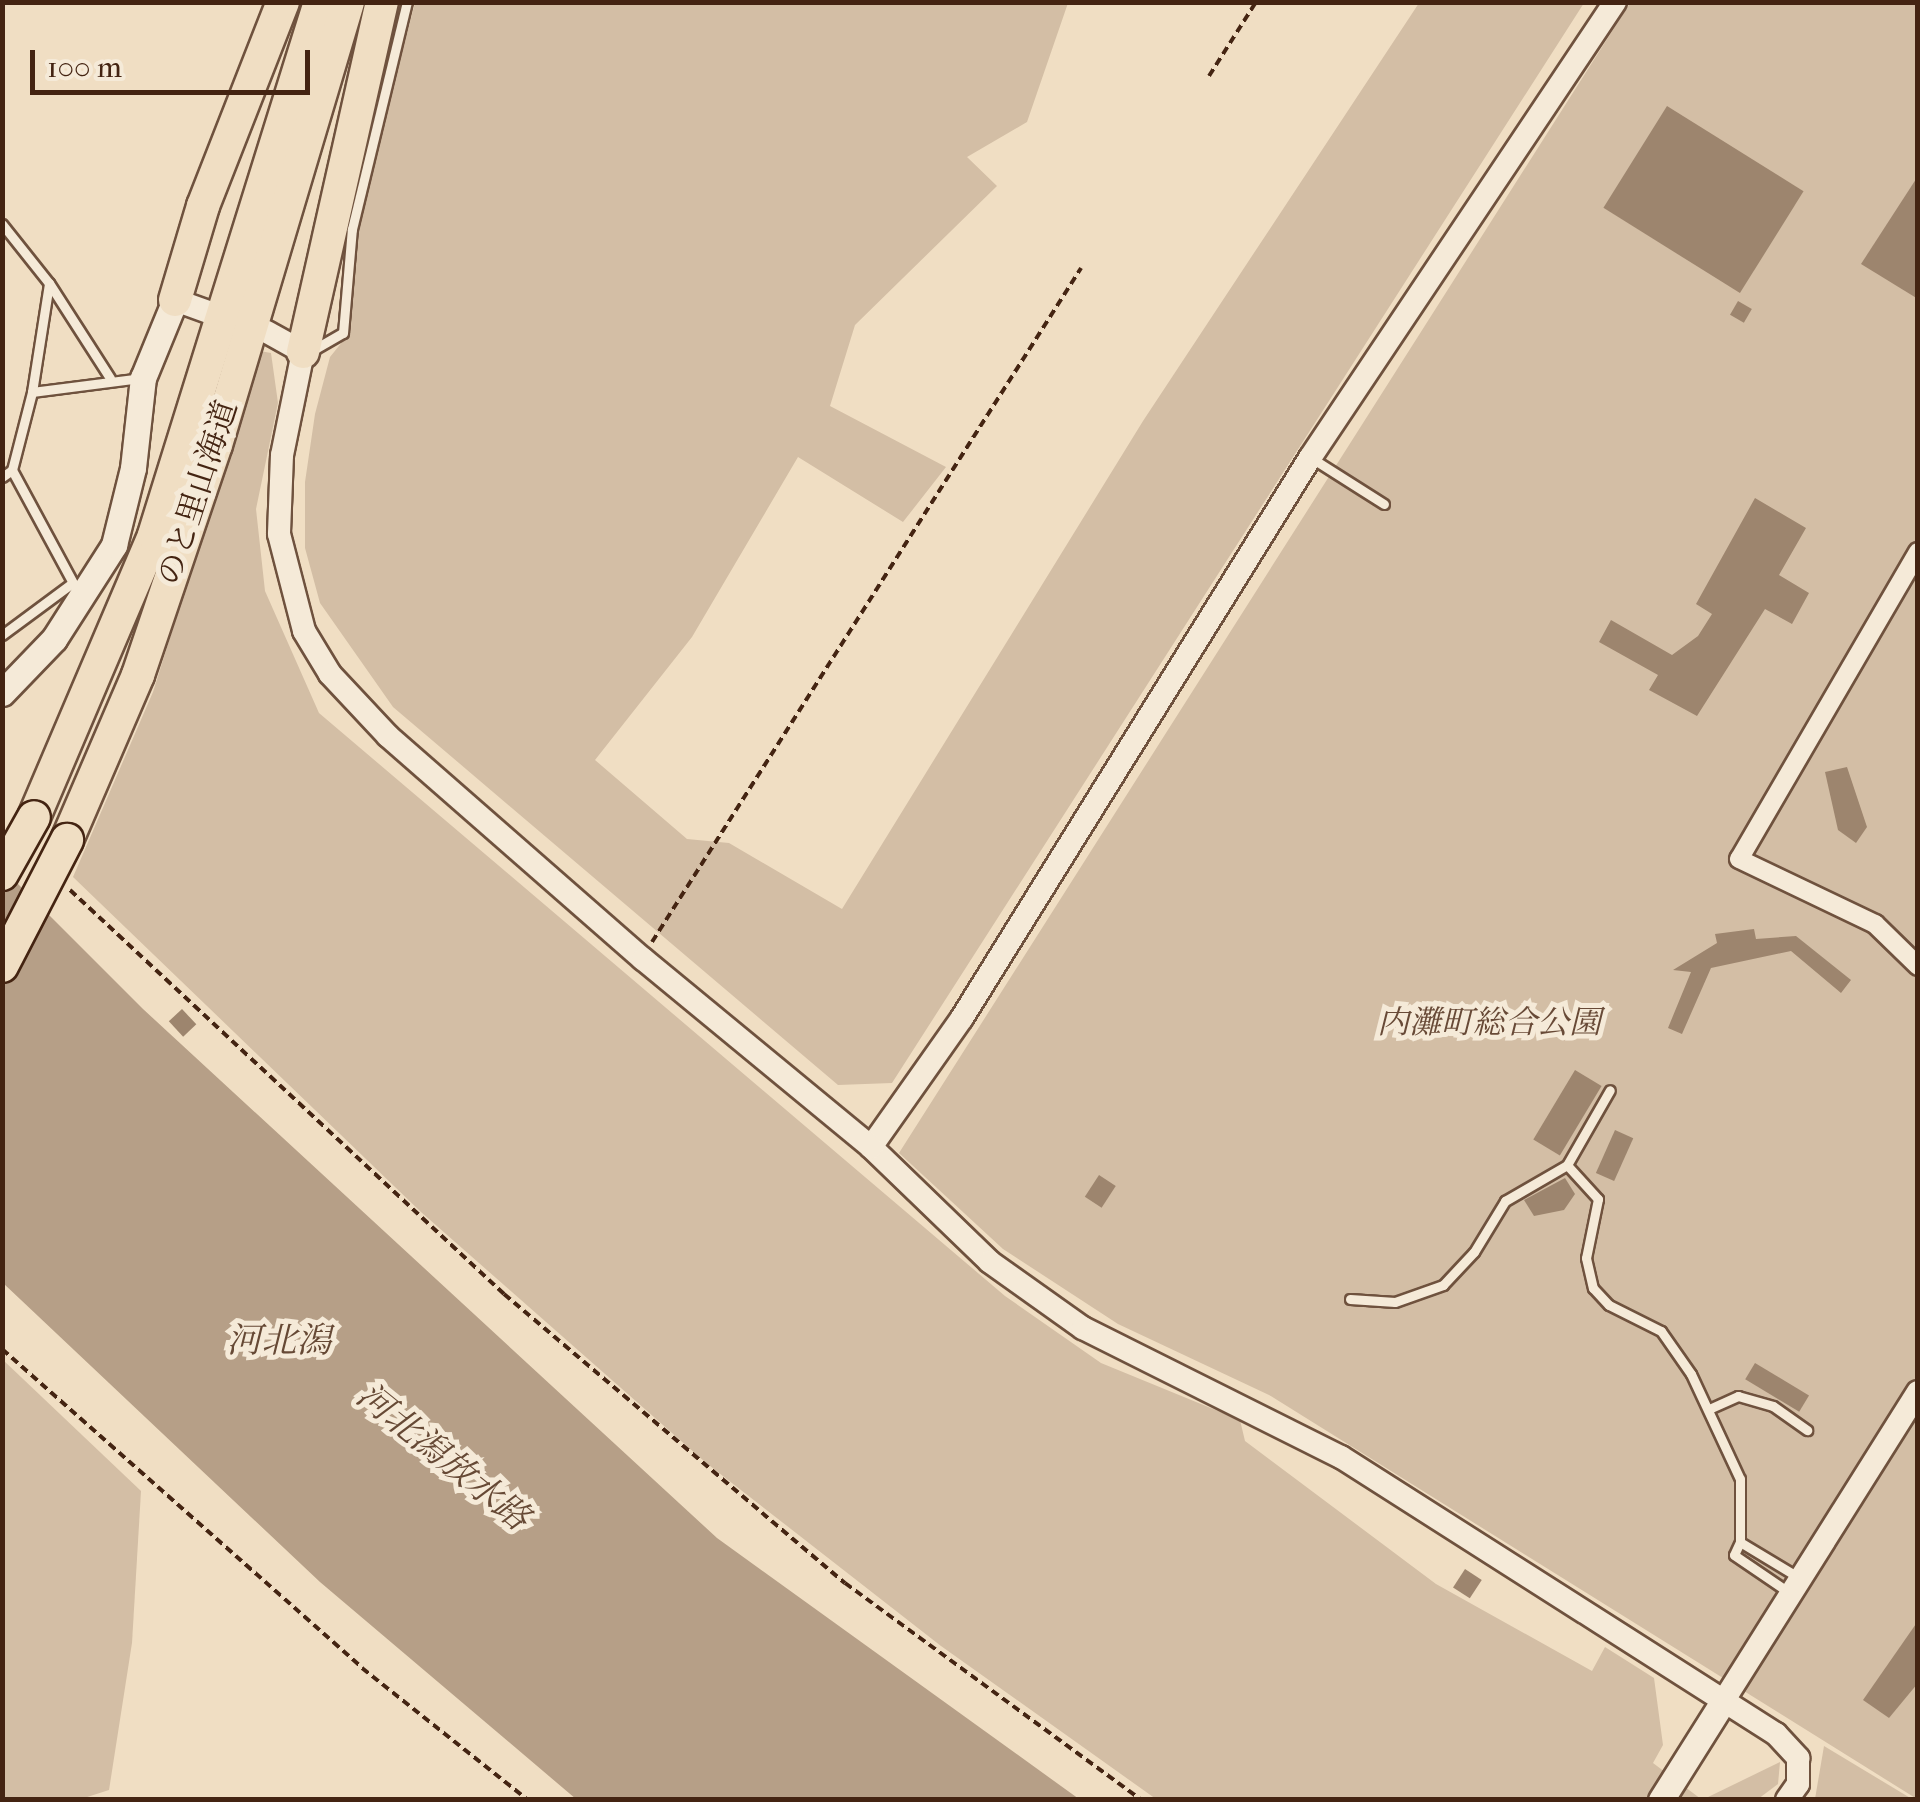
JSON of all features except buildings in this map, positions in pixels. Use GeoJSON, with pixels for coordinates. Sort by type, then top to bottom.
{"type":"FeatureCollection","features":[{"type":"Feature","properties":{"kind":"highway"},"geometry":{"type":"LineString","coordinates":[[175,300],[202,206],[283,2]]}},
{"type":"Feature","properties":{"kind":"highway","name":"のと里山海道"},"geometry":{"type":"LineString","coordinates":[[2,874],[34,818],[154,535],[320,2]]}},
{"type":"Feature","properties":{"kind":"highway","name":"のと里山海道"},"geometry":{"type":"LineString","coordinates":[[2,966],[67,840],[138,674],[205,478],[348,2]]}},
{"type":"Feature","properties":{"kind":"highway"},"geometry":{"type":"LineString","coordinates":[[303,352],[382,2]]}},
{"type":"Feature","properties":{"kind":"main road"},"geometry":{"type":"LineString","coordinates":[[2,693],[114,545],[126,508],[143,378],[175,300]]}},
{"type":"Feature","properties":{"kind":"main road"},"geometry":{"type":"LineString","coordinates":[[1661,1800],[1724,1700]]}},
{"type":"Feature","properties":{"kind":"street"},"geometry":{"type":"LineString","coordinates":[[871,1146],[962,1018],[1310,458],[1615,2]]}},
{"type":"Feature","properties":{"kind":"street"},"geometry":{"type":"LineString","coordinates":[[175,300],[214,314]]}},
{"type":"Feature","properties":{"kind":"street"},"geometry":{"type":"LineString","coordinates":[[267,332],[303,352],[278,499],[282,550],[304,631],[357,707],[643,959],[871,1146],[990,1262],[1082,1328],[1341,1457],[1724,1700],[1794,1749],[1800,1775],[1787,1800]]}},
{"type":"Feature","properties":{"kind":"street"},"geometry":{"type":"LineString","coordinates":[[1918,552],[1739,858],[1875,924],[1918,966]]}},
{"type":"Feature","properties":{"kind":"street"},"geometry":{"type":"LineString","coordinates":[[1724,1700],[1918,1392]]}},
{"type":"Feature","properties":{"kind":"lane"},"geometry":{"type":"LineString","coordinates":[[303,352],[342,333],[352,228],[407,2]]}},
{"type":"Feature","properties":{"kind":"lane"},"geometry":{"type":"LineString","coordinates":[[2,224],[49,283],[110,378]]}},
{"type":"Feature","properties":{"kind":"lane"},"geometry":{"type":"LineString","coordinates":[[2,477],[12,470],[32,392],[49,283]]}},
{"type":"Feature","properties":{"kind":"lane"},"geometry":{"type":"LineString","coordinates":[[32,392],[110,378],[143,378]]}},
{"type":"Feature","properties":{"kind":"lane"},"geometry":{"type":"LineString","coordinates":[[1310,458],[1384,504]]}},
{"type":"Feature","properties":{"kind":"lane"},"geometry":{"type":"LineString","coordinates":[[2,635],[77,591],[12,470]]}},
{"type":"Feature","properties":{"kind":"lane"},"geometry":{"type":"LineString","coordinates":[[1350,1300],[1395,1302],[1442,1285],[1474,1252],[1505,1201],[1566,1164],[1610,1090]]}},
{"type":"Feature","properties":{"kind":"lane"},"geometry":{"type":"LineString","coordinates":[[1566,1164],[1598,1199],[1586,1258],[1593,1288],[1609,1305],[1661,1331],[1709,1409],[1740,1479],[1740,1542],[1734,1555],[1795,1585]]}},
{"type":"Feature","properties":{"kind":"lane"},"geometry":{"type":"LineString","coordinates":[[1709,1409],[1738,1396],[1773,1406],[1808,1430]]}},
{"type":"Feature","properties":{"kind":"lane"},"geometry":{"type":"LineString","coordinates":[[1740,1542],[1795,1585]]}},
{"type":"Feature","properties":{"kind":"path"},"geometry":{"type":"LineString","coordinates":[[1208,76],[1256,2]]}},
{"type":"Feature","properties":{"kind":"path"},"geometry":{"type":"LineString","coordinates":[[643,959],[726,818],[1081,268]]}},
{"type":"Feature","properties":{"kind":"path"},"geometry":{"type":"LineString","coordinates":[[64,884],[504,1294],[846,1583],[1142,1800]]}},
{"type":"Feature","properties":{"kind":"path"},"geometry":{"type":"LineString","coordinates":[[2,1349],[362,1668],[528,1800]]}},
{"type":"Feature","properties":{"kind":"green space"},"geometry":{"type":"Polygon","coordinates":[[[415,3],[1068,3],[1027,122],[967,157],[997,186],[855,325],[830,406],[946,467],[903,522],[798,457],[692,637],[595,760],[687,839],[729,843],[842,909],[1143,421],[1419,3],[1584,3],[892,1083],[838,1085],[393,707],[320,603],[305,548],[305,482],[315,414],[330,357],[351,331],[353,239],[415,3]]]}},
{"type":"Feature","properties":{"kind":"green space","name":"内灘町総合公園"},"geometry":{"type":"Polygon","coordinates":[[[1630,3],[1917,3],[1917,1799],[1269,1395],[1118,1324],[1003,1249],[899,1153],[1630,3]]]}},
{"type":"Feature","properties":{"kind":"green space"},"geometry":{"type":"Polygon","coordinates":[[[260,351],[271,353],[278,403],[256,509],[265,591],[319,713],[1005,1296],[1101,1363],[1240,1420],[1245,1441],[1436,1584],[1592,1671],[1605,1647],[1654,1678],[1663,1745],[1653,1763],[1701,1799],[1156,1799],[941,1646],[705,1462],[421,1212],[73,877],[153,692],[260,351]]]}},
{"type":"Feature","properties":{"kind":"green space"},"geometry":{"type":"Polygon","coordinates":[[[2,1359],[141,1491],[132,1643],[109,1790],[81,1799],[3,1799],[2,1359]]]}},
{"type":"Feature","properties":{"kind":"green space"},"geometry":{"type":"Polygon","coordinates":[[[1824,1746],[1912,1799],[1815,1799],[1824,1746]]]}},
{"type":"Feature","properties":{"kind":"green space"},"geometry":{"type":"Polygon","coordinates":[[[1780,1762],[1778,1784],[1758,1799],[1704,1799],[1780,1762]]]}},
{"type":"Feature","properties":{"kind":"water","name":"河北潟"},"geometry":{"type":"Polygon","coordinates":[[[2,868],[143,1009],[717,1538],[1079,1799],[576,1799],[320,1582],[3,1283],[2,868]]]}},
{"type":"Feature","properties":{"kind":"water label","name":"河北潟放水路"},"geometry":{"type":"Point","coordinates":[443,1457]}}]}
